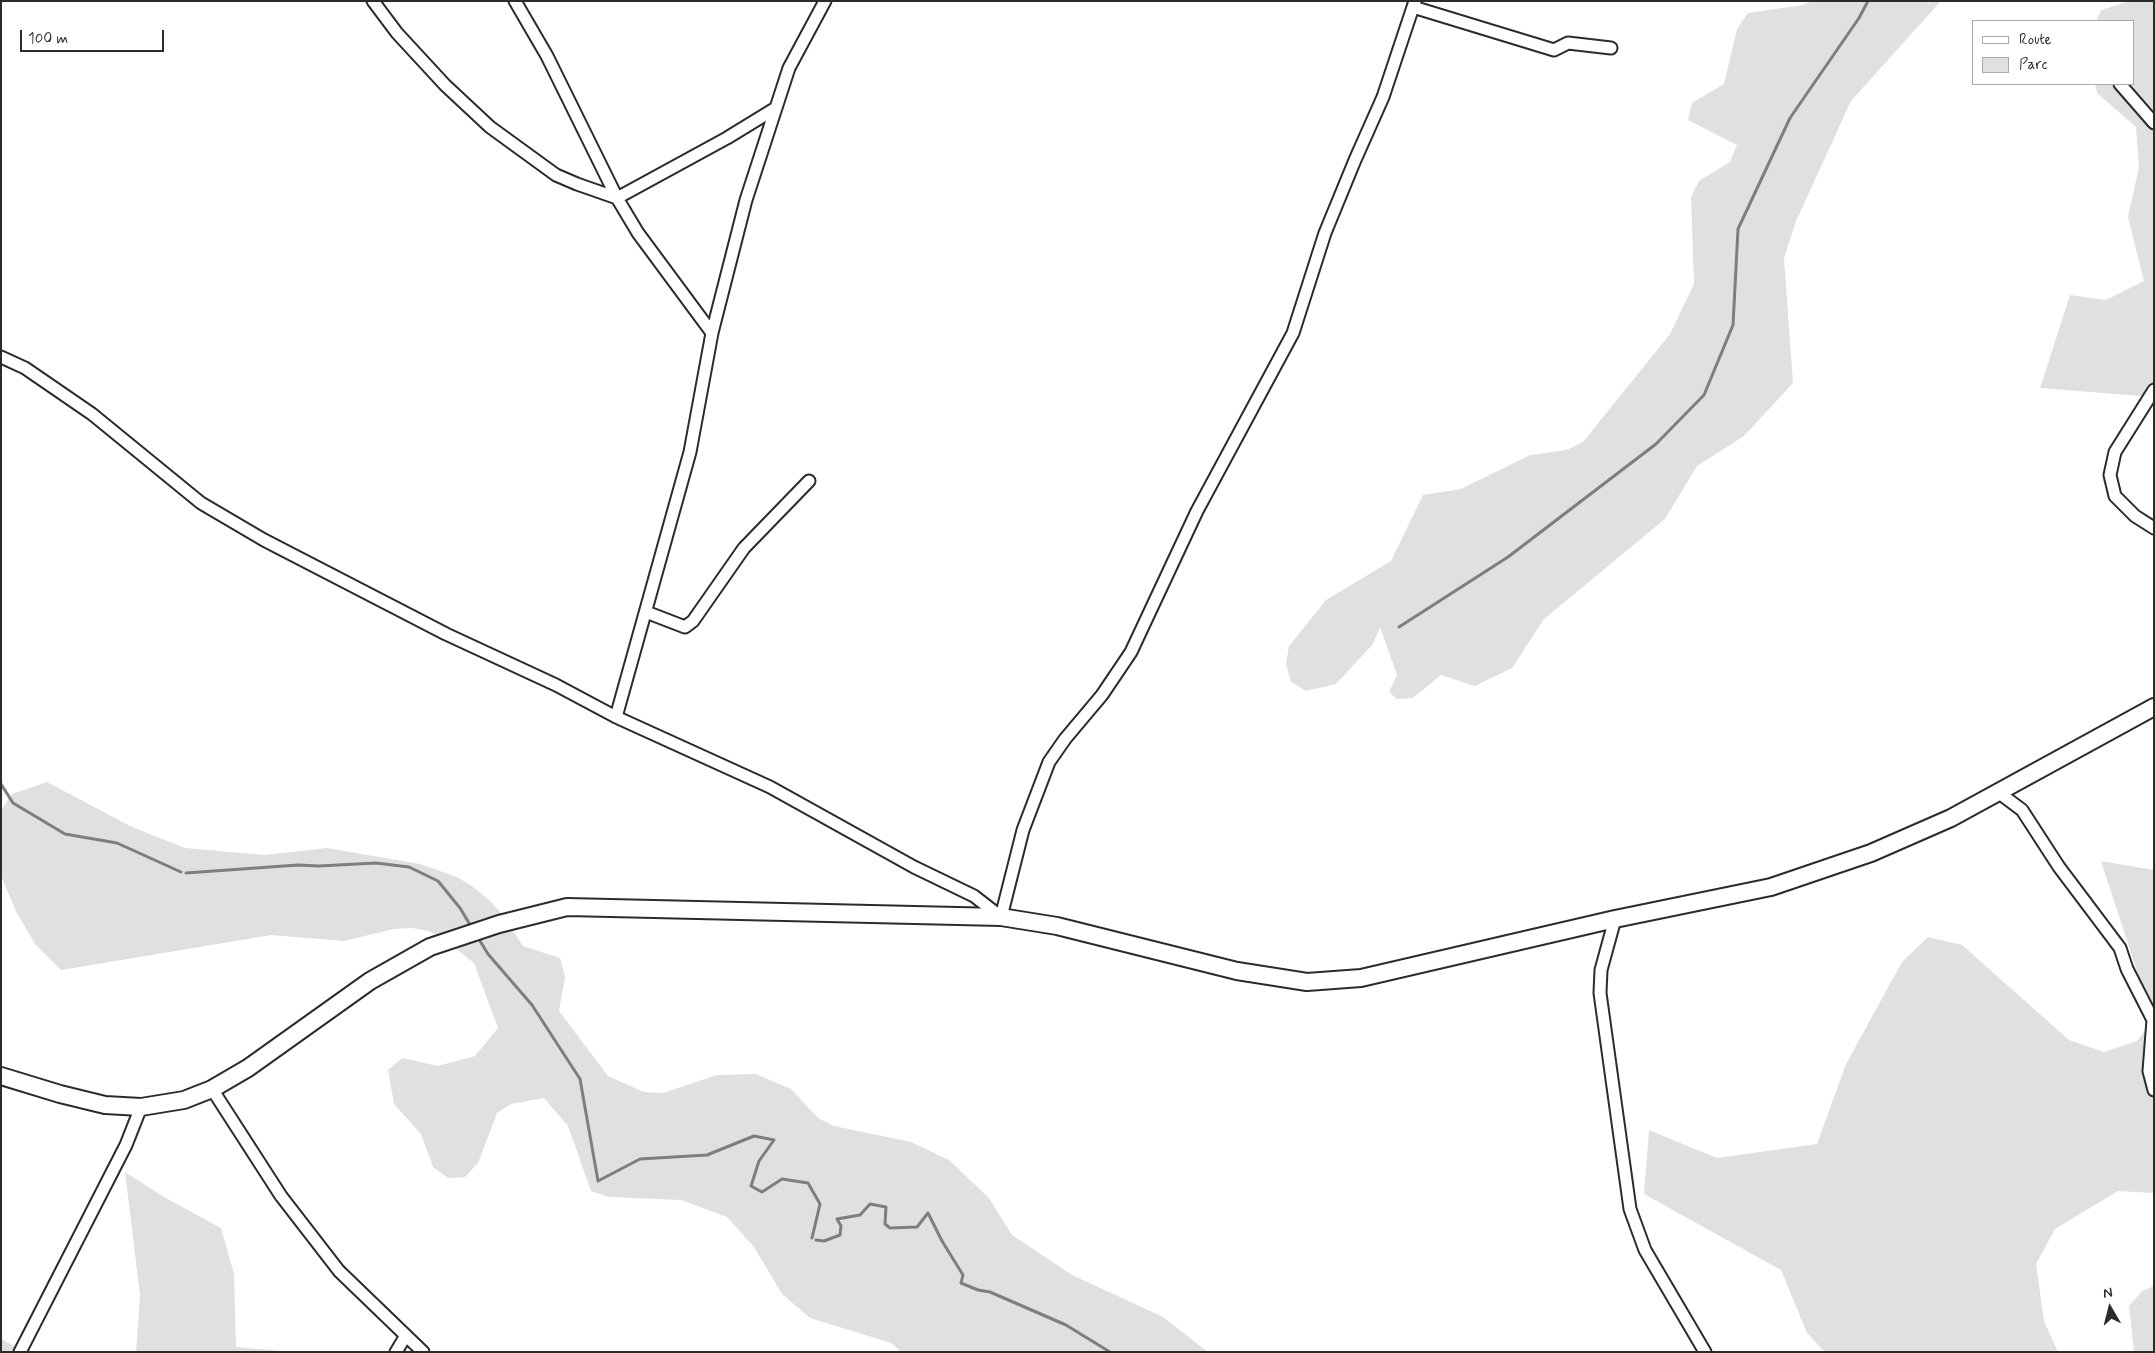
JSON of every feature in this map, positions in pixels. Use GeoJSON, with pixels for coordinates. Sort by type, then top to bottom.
{"type":"FeatureCollection","features":[{"type":"Feature","properties":{"kind":"street"},"geometry":{"type":"LineString","coordinates":[[373,1],[397,33],[445,86],[490,127],[556,174],[577,184],[617,198],[727,138],[776,108]]}},
{"type":"Feature","properties":{"kind":"street"},"geometry":{"type":"LineString","coordinates":[[515,1],[547,56],[617,198],[638,233],[712,333]]}},
{"type":"Feature","properties":{"kind":"street"},"geometry":{"type":"LineString","coordinates":[[616,717],[690,452],[712,333],[746,200],[789,68],[825,1]]}},
{"type":"Feature","properties":{"kind":"street"},"geometry":{"type":"LineString","coordinates":[[1001,917],[1023,830],[1049,762],[1065,739],[1102,695],[1131,652],[1197,511],[1293,333],[1325,233],[1354,160],[1383,98],[1414,4],[1554,50],[1568,43],[1611,48]]}},
{"type":"Feature","properties":{"kind":"street"},"geometry":{"type":"LineString","coordinates":[[2121,85],[2154,123]]}},
{"type":"Feature","properties":{"kind":"street"},"geometry":{"type":"LineString","coordinates":[[1,357],[25,368],[92,414],[201,503],[264,540],[446,634],[556,685],[616,717],[770,787],[914,867],[974,896],[1001,917]]}},
{"type":"Feature","properties":{"kind":"street"},"geometry":{"type":"LineString","coordinates":[[2154,390],[2115,452],[2110,475],[2115,496],[2135,516],[2154,528]]}},
{"type":"Feature","properties":{"kind":"street"},"geometry":{"type":"LineString","coordinates":[[646,612],[685,627],[693,621],[744,548],[809,481]]}},
{"type":"Feature","properties":{"kind":"street"},"geometry":{"type":"LineString","coordinates":[[1,1076],[105,1105],[141,1107],[184,1100],[212,1089],[248,1068],[370,981],[430,947],[499,924],[566,907],[1001,917],[1057,926],[1237,971],[1307,982],[1361,978],[1615,919],[1780,884],[1871,853],[1951,818],[2154,706]]}},
{"type":"Feature","properties":{"kind":"street"},"geometry":{"type":"LineString","coordinates":[[1998,792],[2022,810],[2060,867],[2120,948],[2127,969],[2153,1020],[2152,1071],[2154,1090]]}},
{"type":"Feature","properties":{"kind":"street"},"geometry":{"type":"LineString","coordinates":[[1615,919],[1601,970],[1600,993],[1630,1209],[1645,1250],[1706,1352]]}},
{"type":"Feature","properties":{"kind":"street"},"geometry":{"type":"LineString","coordinates":[[212,1089],[281,1196],[339,1271],[405,1337],[423,1352]]}},
{"type":"Feature","properties":{"kind":"street"},"geometry":{"type":"LineString","coordinates":[[20,1352],[126,1145],[141,1107]]}},
{"type":"Feature","properties":{"kind":"street"},"geometry":{"type":"LineString","coordinates":[[396,1352],[405,1337]]}},
{"type":"Feature","properties":{"kind":"green space"},"geometry":{"type":"Polygon","coordinates":[[[1812,1],[1941,1],[1851,101],[1796,221],[1784,258],[1793,383],[1744,436],[1697,466],[1665,519],[1544,619],[1512,668],[1475,686],[1441,675],[1413,698],[1397,699],[1389,692],[1397,675],[1380,627],[1373,644],[1336,684],[1306,691],[1291,682],[1286,664],[1289,646],[1326,600],[1391,561],[1423,495],[1461,489],[1530,455],[1567,450],[1583,442],[1670,334],[1694,284],[1691,197],[1699,181],[1730,162],[1737,145],[1688,120],[1692,103],[1724,84],[1737,29],[1748,13],[1803,5],[1812,1]]]}},
{"type":"Feature","properties":{"kind":"green space"},"geometry":{"type":"Polygon","coordinates":[[[2130,1],[2154,1],[2154,397],[2040,388],[2070,295],[2106,300],[2144,281],[2128,217],[2139,167],[2136,127],[2097,93],[2095,85],[2135,85],[2135,20],[2096,20],[2101,10],[2130,1]]]}},
{"type":"Feature","properties":{"kind":"green space"},"geometry":{"type":"Polygon","coordinates":[[[47,782],[132,827],[185,848],[264,855],[327,848],[420,864],[457,877],[488,899],[501,913],[523,946],[560,958],[565,977],[559,1011],[608,1076],[644,1092],[663,1093],[717,1075],[756,1074],[791,1089],[818,1118],[834,1126],[911,1142],[949,1160],[989,1198],[1012,1235],[1072,1275],[1163,1317],[1208,1352],[901,1352],[891,1343],[810,1318],[782,1294],[754,1247],[727,1217],[682,1200],[609,1197],[591,1191],[568,1126],[544,1098],[511,1104],[497,1113],[478,1163],[465,1177],[448,1178],[433,1167],[421,1134],[394,1104],[388,1070],[402,1058],[438,1066],[475,1056],[498,1028],[474,963],[445,940],[429,931],[412,928],[394,929],[344,941],[271,935],[61,970],[35,944],[17,913],[1,876],[1,810],[12,794],[47,782]]]}},
{"type":"Feature","properties":{"kind":"green space"},"geometry":{"type":"Polygon","coordinates":[[[2101,861],[2154,870],[2154,1193],[2118,1191],[2055,1229],[2036,1264],[2044,1321],[2058,1352],[1825,1352],[1807,1333],[1781,1270],[1644,1194],[1649,1130],[1717,1158],[1817,1144],[1846,1064],[1902,962],[1928,937],[1962,945],[2069,1040],[2104,1052],[2137,1041],[2153,1020],[2101,861]]]}},
{"type":"Feature","properties":{"kind":"green space"},"geometry":{"type":"Polygon","coordinates":[[[125,1172],[164,1197],[221,1228],[234,1274],[236,1347],[293,1352],[136,1352],[140,1295],[125,1172]]]}},
{"type":"Feature","properties":{"kind":"green space"},"geometry":{"type":"Polygon","coordinates":[[[2154,1286],[2154,1352],[2134,1352],[2129,1306],[2142,1291],[2154,1286]]]}},
{"type":"Feature","properties":{"kind":"green space"},"geometry":{"type":"Polygon","coordinates":[[[1,1339],[26,1352],[1,1352],[1,1339]]]}},
{"type":"Feature","properties":{"kind":"waterway"},"geometry":{"type":"LineString","coordinates":[[1399,627],[1508,557],[1656,444],[1704,395],[1733,325],[1738,229],[1790,118],[1859,18],[1868,1]]}},
{"type":"Feature","properties":{"kind":"waterway"},"geometry":{"type":"LineString","coordinates":[[1,784],[13,803],[65,834],[117,843],[181,872]]}},
{"type":"Feature","properties":{"kind":"waterway"},"geometry":{"type":"LineString","coordinates":[[186,873],[298,865],[319,866],[376,863],[409,867],[438,881],[460,908],[472,928]]}},
{"type":"Feature","properties":{"kind":"waterway"},"geometry":{"type":"LineString","coordinates":[[477,936],[488,954],[532,1005],[580,1079],[598,1181],[640,1159],[707,1155],[754,1136],[774,1140],[759,1161],[751,1186],[762,1192],[782,1179],[808,1183],[820,1204],[812,1238]]}},
{"type":"Feature","properties":{"kind":"waterway"},"geometry":{"type":"LineString","coordinates":[[816,1240],[824,1241],[840,1235],[841,1226],[837,1219],[860,1215],[870,1204],[886,1207],[885,1224],[890,1228],[917,1227],[928,1213],[942,1241],[963,1275],[961,1283],[978,1290],[990,1292],[1066,1325],[1110,1352]]}}]}
